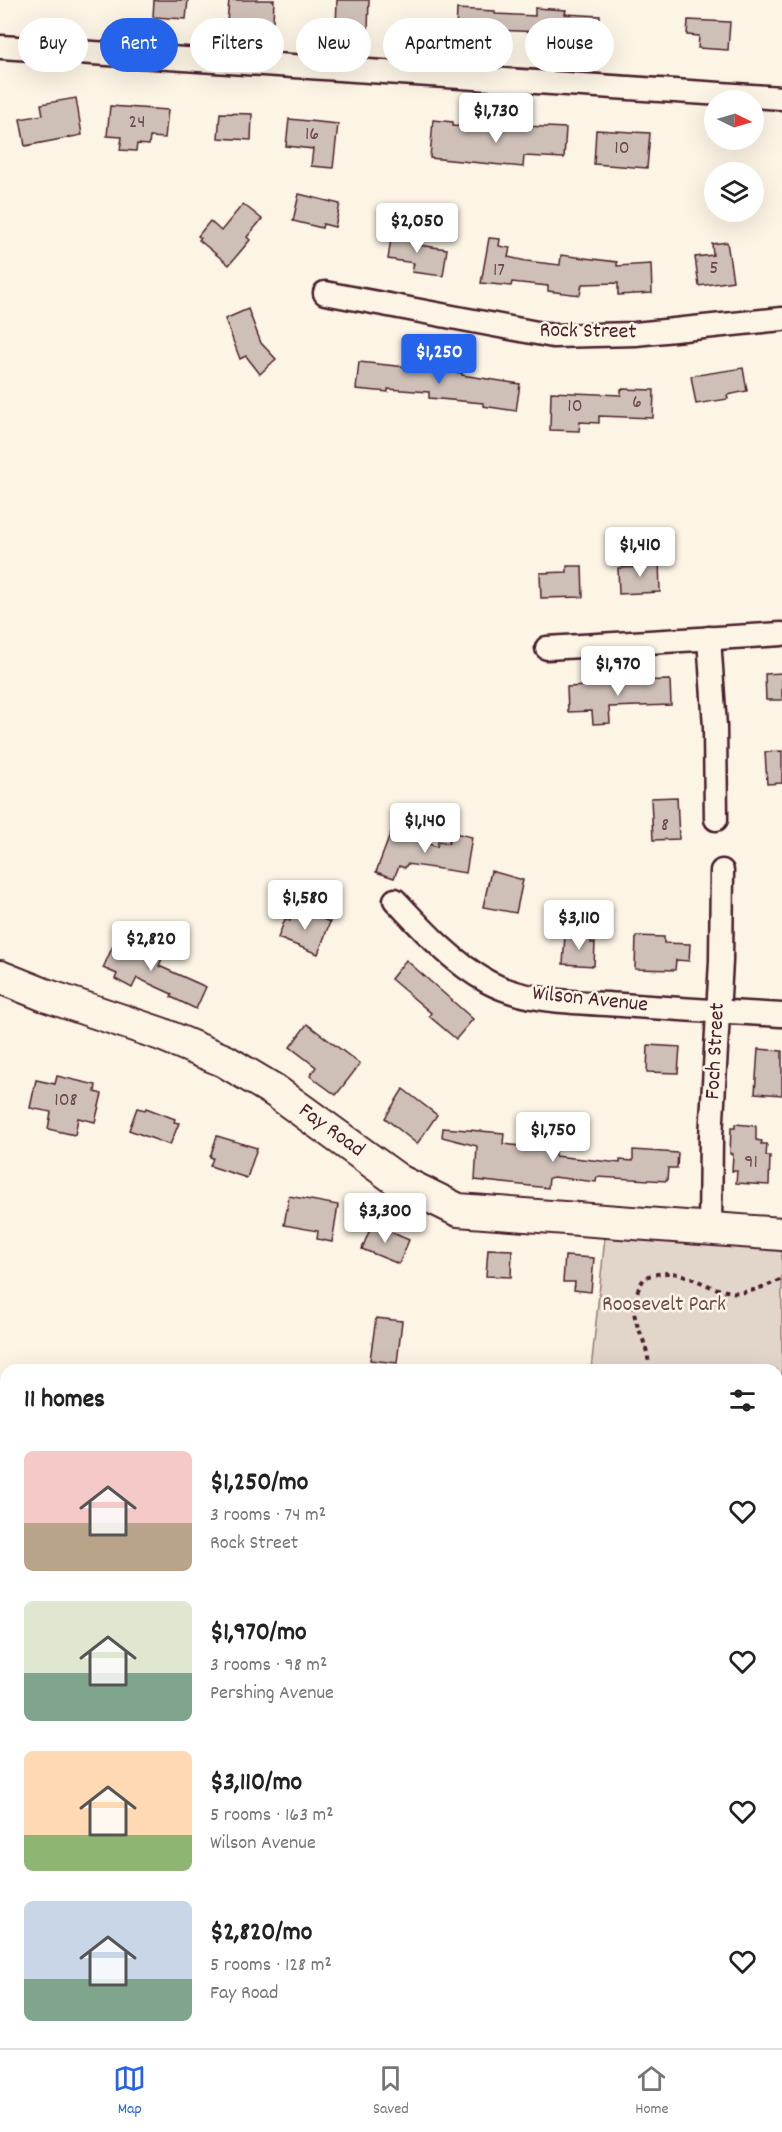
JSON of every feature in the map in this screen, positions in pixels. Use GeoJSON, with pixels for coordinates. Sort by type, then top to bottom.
{"type":"FeatureCollection","features":[{"type":"Feature","properties":{"kind":"street"},"geometry":{"type":"LineString","coordinates":[[1,46],[782,98]]}},
{"type":"Feature","properties":{"kind":"street","name":"Rock Street"},"geometry":{"type":"LineString","coordinates":[[325,293],[552,336],[635,334],[782,319]]}},
{"type":"Feature","properties":{"kind":"street"},"geometry":{"type":"LineString","coordinates":[[547,648],[782,634]]}},
{"type":"Feature","properties":{"kind":"street"},"geometry":{"type":"LineString","coordinates":[[709,638],[715,727],[716,819]]}},
{"type":"Feature","properties":{"kind":"street","name":"Foch Street"},"geometry":{"type":"LineString","coordinates":[[710,1230],[711,1137],[718,1012],[722,872]]}},
{"type":"Feature","properties":{"kind":"street","name":"Wilson Avenue"},"geometry":{"type":"LineString","coordinates":[[395,900],[459,963],[488,982],[511,991],[550,1000],[782,1015]]}},
{"type":"Feature","properties":{"kind":"street","name":"Fay Road"},"geometry":{"type":"LineString","coordinates":[[0,978],[161,1034],[225,1061],[275,1091],[399,1181],[458,1210],[782,1234]]}},
{"type":"Feature","properties":{"kind":"path"},"geometry":{"type":"LineString","coordinates":[[648,1364],[632,1304],[637,1288],[645,1277],[662,1272],[686,1275],[733,1293],[759,1288],[782,1279]]}},
{"type":"Feature","properties":{"kind":"green space","name":"Roosevelt Park"},"geometry":{"type":"Polygon","coordinates":[[[605,1237],[782,1247],[782,1364],[592,1364],[605,1237]]]}},
{"type":"Feature","properties":{"kind":"building"},"geometry":{"type":"Polygon","coordinates":[[[154,0],[188,0],[186,19],[153,17],[154,0]]]}},
{"type":"Feature","properties":{"kind":"building"},"geometry":{"type":"Polygon","coordinates":[[[229,0],[274,0],[273,18],[227,18],[229,0]]]}},
{"type":"Feature","properties":{"kind":"building"},"geometry":{"type":"Polygon","coordinates":[[[337,0],[369,0],[368,18],[336,18],[337,0]]]}},
{"type":"Feature","properties":{"kind":"building"},"geometry":{"type":"Polygon","coordinates":[[[535,8],[566,10],[565,14],[600,16],[600,18],[525,18],[525,31],[513,31],[513,18],[457,18],[457,9],[535,16],[535,8]]]}},
{"type":"Feature","properties":{"kind":"building"},"geometry":{"type":"Polygon","coordinates":[[[688,20],[730,22],[728,50],[698,48],[699,36],[687,35],[688,20]]]}},
{"type":"Feature","properties":{"kind":"building"},"geometry":{"type":"Polygon","coordinates":[[[76,98],[82,135],[25,146],[20,119],[43,115],[41,104],[76,98]]]}},
{"type":"Feature","properties":{"kind":"building"},"geometry":{"type":"Polygon","coordinates":[[[110,106],[168,110],[165,138],[150,137],[149,145],[137,144],[136,151],[120,150],[122,137],[107,136],[110,106]]]}},
{"type":"Feature","properties":{"kind":"building"},"geometry":{"type":"Polygon","coordinates":[[[220,113],[252,114],[251,140],[218,138],[220,113]]]}},
{"type":"Feature","properties":{"kind":"building"},"geometry":{"type":"Polygon","coordinates":[[[289,119],[338,124],[333,168],[311,166],[313,149],[286,146],[289,119]]]}},
{"type":"Feature","properties":{"kind":"building"},"geometry":{"type":"Polygon","coordinates":[[[433,120],[453,122],[453,126],[503,130],[504,125],[566,128],[564,158],[524,156],[523,167],[430,158],[433,120]]]}},
{"type":"Feature","properties":{"kind":"building"},"geometry":{"type":"Polygon","coordinates":[[[596,130],[650,133],[647,168],[594,164],[596,130]]]}},
{"type":"Feature","properties":{"kind":"building"},"geometry":{"type":"Polygon","coordinates":[[[299,194],[340,204],[335,227],[323,224],[322,228],[293,221],[299,194]]]}},
{"type":"Feature","properties":{"kind":"building"},"geometry":{"type":"Polygon","coordinates":[[[243,204],[262,219],[247,237],[250,240],[229,265],[199,240],[201,238],[198,236],[210,221],[221,231],[243,204]]]}},
{"type":"Feature","properties":{"kind":"building"},"geometry":{"type":"Polygon","coordinates":[[[392,232],[419,236],[418,245],[447,249],[443,276],[412,272],[414,263],[388,259],[392,232]]]}},
{"type":"Feature","properties":{"kind":"building"},"geometry":{"type":"Polygon","coordinates":[[[489,238],[500,239],[499,246],[510,248],[508,257],[526,261],[560,265],[561,255],[617,262],[617,266],[651,264],[652,293],[618,295],[618,283],[582,284],[580,295],[548,291],[548,286],[512,282],[511,286],[481,283],[489,238]]]}},
{"type":"Feature","properties":{"kind":"building"},"geometry":{"type":"Polygon","coordinates":[[[727,242],[733,281],[699,286],[695,257],[713,255],[712,244],[727,242]]]}},
{"type":"Feature","properties":{"kind":"building"},"geometry":{"type":"Polygon","coordinates":[[[248,309],[261,343],[276,359],[260,374],[246,356],[240,359],[225,319],[248,309]]]}},
{"type":"Feature","properties":{"kind":"building"},"geometry":{"type":"Polygon","coordinates":[[[359,362],[462,373],[462,375],[520,384],[516,411],[483,406],[483,403],[429,398],[429,392],[356,389],[359,362]]]}},
{"type":"Feature","properties":{"kind":"building"},"geometry":{"type":"Polygon","coordinates":[[[743,368],[747,391],[727,395],[728,399],[696,404],[691,376],[743,368]]]}},
{"type":"Feature","properties":{"kind":"building"},"geometry":{"type":"Polygon","coordinates":[[[621,389],[654,390],[653,418],[599,416],[599,423],[580,422],[579,431],[550,430],[551,392],[621,395],[621,389]]]}},
{"type":"Feature","properties":{"kind":"building"},"geometry":{"type":"Polygon","coordinates":[[[659,559],[660,592],[619,594],[618,568],[643,567],[642,560],[659,559]]]}},
{"type":"Feature","properties":{"kind":"building"},"geometry":{"type":"Polygon","coordinates":[[[567,566],[582,566],[583,597],[541,598],[540,573],[567,572],[567,566]]]}},
{"type":"Feature","properties":{"kind":"building"},"geometry":{"type":"Polygon","coordinates":[[[782,673],[782,700],[766,700],[765,674],[782,673]]]}},
{"type":"Feature","properties":{"kind":"building"},"geometry":{"type":"Polygon","coordinates":[[[670,680],[671,705],[609,707],[610,723],[593,724],[592,711],[568,712],[567,687],[628,684],[628,681],[670,680]]]}},
{"type":"Feature","properties":{"kind":"building"},"geometry":{"type":"Polygon","coordinates":[[[782,751],[782,783],[767,784],[765,752],[782,751]]]}},
{"type":"Feature","properties":{"kind":"building"},"geometry":{"type":"Polygon","coordinates":[[[677,797],[679,839],[653,840],[651,798],[677,797]]]}},
{"type":"Feature","properties":{"kind":"building"},"geometry":{"type":"Polygon","coordinates":[[[392,830],[437,847],[438,841],[449,843],[450,832],[472,837],[466,873],[407,864],[405,868],[399,866],[394,878],[376,872],[392,830]]]}},
{"type":"Feature","properties":{"kind":"building"},"geometry":{"type":"Polygon","coordinates":[[[491,871],[523,880],[516,913],[483,907],[491,871]]]}},
{"type":"Feature","properties":{"kind":"building"},"geometry":{"type":"Polygon","coordinates":[[[295,908],[330,922],[318,954],[278,938],[285,919],[290,921],[295,908]]]}},
{"type":"Feature","properties":{"kind":"building"},"geometry":{"type":"Polygon","coordinates":[[[565,935],[592,936],[591,943],[595,943],[594,966],[563,964],[565,935]]]}},
{"type":"Feature","properties":{"kind":"building"},"geometry":{"type":"Polygon","coordinates":[[[636,936],[664,937],[664,943],[690,944],[689,961],[676,960],[675,970],[635,969],[636,936]]]}},
{"type":"Feature","properties":{"kind":"building"},"geometry":{"type":"Polygon","coordinates":[[[116,939],[148,953],[152,945],[165,951],[159,966],[206,987],[196,1009],[171,997],[172,994],[137,978],[132,988],[115,979],[117,974],[103,968],[116,939]]]}},
{"type":"Feature","properties":{"kind":"building"},"geometry":{"type":"Polygon","coordinates":[[[406,960],[473,1019],[456,1039],[429,1016],[431,1013],[391,979],[406,960]]]}},
{"type":"Feature","properties":{"kind":"building"},"geometry":{"type":"Polygon","coordinates":[[[307,1024],[360,1064],[336,1095],[310,1076],[316,1067],[290,1047],[307,1024]]]}},
{"type":"Feature","properties":{"kind":"building"},"geometry":{"type":"Polygon","coordinates":[[[648,1045],[680,1047],[678,1073],[647,1072],[648,1045]]]}},
{"type":"Feature","properties":{"kind":"building"},"geometry":{"type":"Polygon","coordinates":[[[758,1049],[782,1051],[782,1095],[755,1093],[758,1049]]]}},
{"type":"Feature","properties":{"kind":"building"},"geometry":{"type":"Polygon","coordinates":[[[57,1076],[96,1085],[95,1092],[102,1094],[95,1122],[78,1118],[75,1135],[48,1129],[51,1112],[30,1108],[36,1080],[55,1084],[57,1076]]]}},
{"type":"Feature","properties":{"kind":"building"},"geometry":{"type":"Polygon","coordinates":[[[403,1089],[437,1115],[417,1144],[385,1118],[403,1089]]]}},
{"type":"Feature","properties":{"kind":"building"},"geometry":{"type":"Polygon","coordinates":[[[137,1108],[145,1110],[146,1108],[175,1119],[174,1122],[179,1123],[170,1145],[129,1130],[137,1108]]]}},
{"type":"Feature","properties":{"kind":"building"},"geometry":{"type":"Polygon","coordinates":[[[735,1124],[756,1126],[756,1140],[762,1141],[761,1144],[767,1144],[766,1156],[770,1156],[769,1185],[736,1183],[737,1171],[732,1171],[733,1154],[730,1154],[731,1128],[735,1128],[735,1124]]]}},
{"type":"Feature","properties":{"kind":"building"},"geometry":{"type":"Polygon","coordinates":[[[443,1128],[504,1133],[503,1144],[555,1150],[555,1156],[620,1163],[620,1160],[633,1161],[633,1150],[678,1153],[677,1168],[668,1168],[667,1181],[597,1177],[596,1182],[553,1177],[549,1178],[548,1188],[475,1180],[477,1146],[442,1137],[443,1128]]]}},
{"type":"Feature","properties":{"kind":"building"},"geometry":{"type":"Polygon","coordinates":[[[217,1136],[257,1148],[247,1178],[210,1166],[213,1158],[210,1157],[217,1136]]]}},
{"type":"Feature","properties":{"kind":"building"},"geometry":{"type":"Polygon","coordinates":[[[289,1196],[338,1205],[332,1242],[317,1239],[318,1231],[284,1225],[289,1196]]]}},
{"type":"Feature","properties":{"kind":"building"},"geometry":{"type":"Polygon","coordinates":[[[372,1224],[409,1240],[399,1264],[362,1249],[372,1224]]]}},
{"type":"Feature","properties":{"kind":"building"},"geometry":{"type":"Polygon","coordinates":[[[488,1249],[512,1250],[511,1277],[486,1276],[488,1249]]]}},
{"type":"Feature","properties":{"kind":"building"},"geometry":{"type":"Polygon","coordinates":[[[565,1256],[594,1258],[591,1292],[574,1290],[575,1282],[563,1282],[565,1256]]]}},
{"type":"Feature","properties":{"kind":"building"},"geometry":{"type":"Polygon","coordinates":[[[376,1318],[402,1321],[397,1363],[370,1360],[376,1318]]]}}]}
